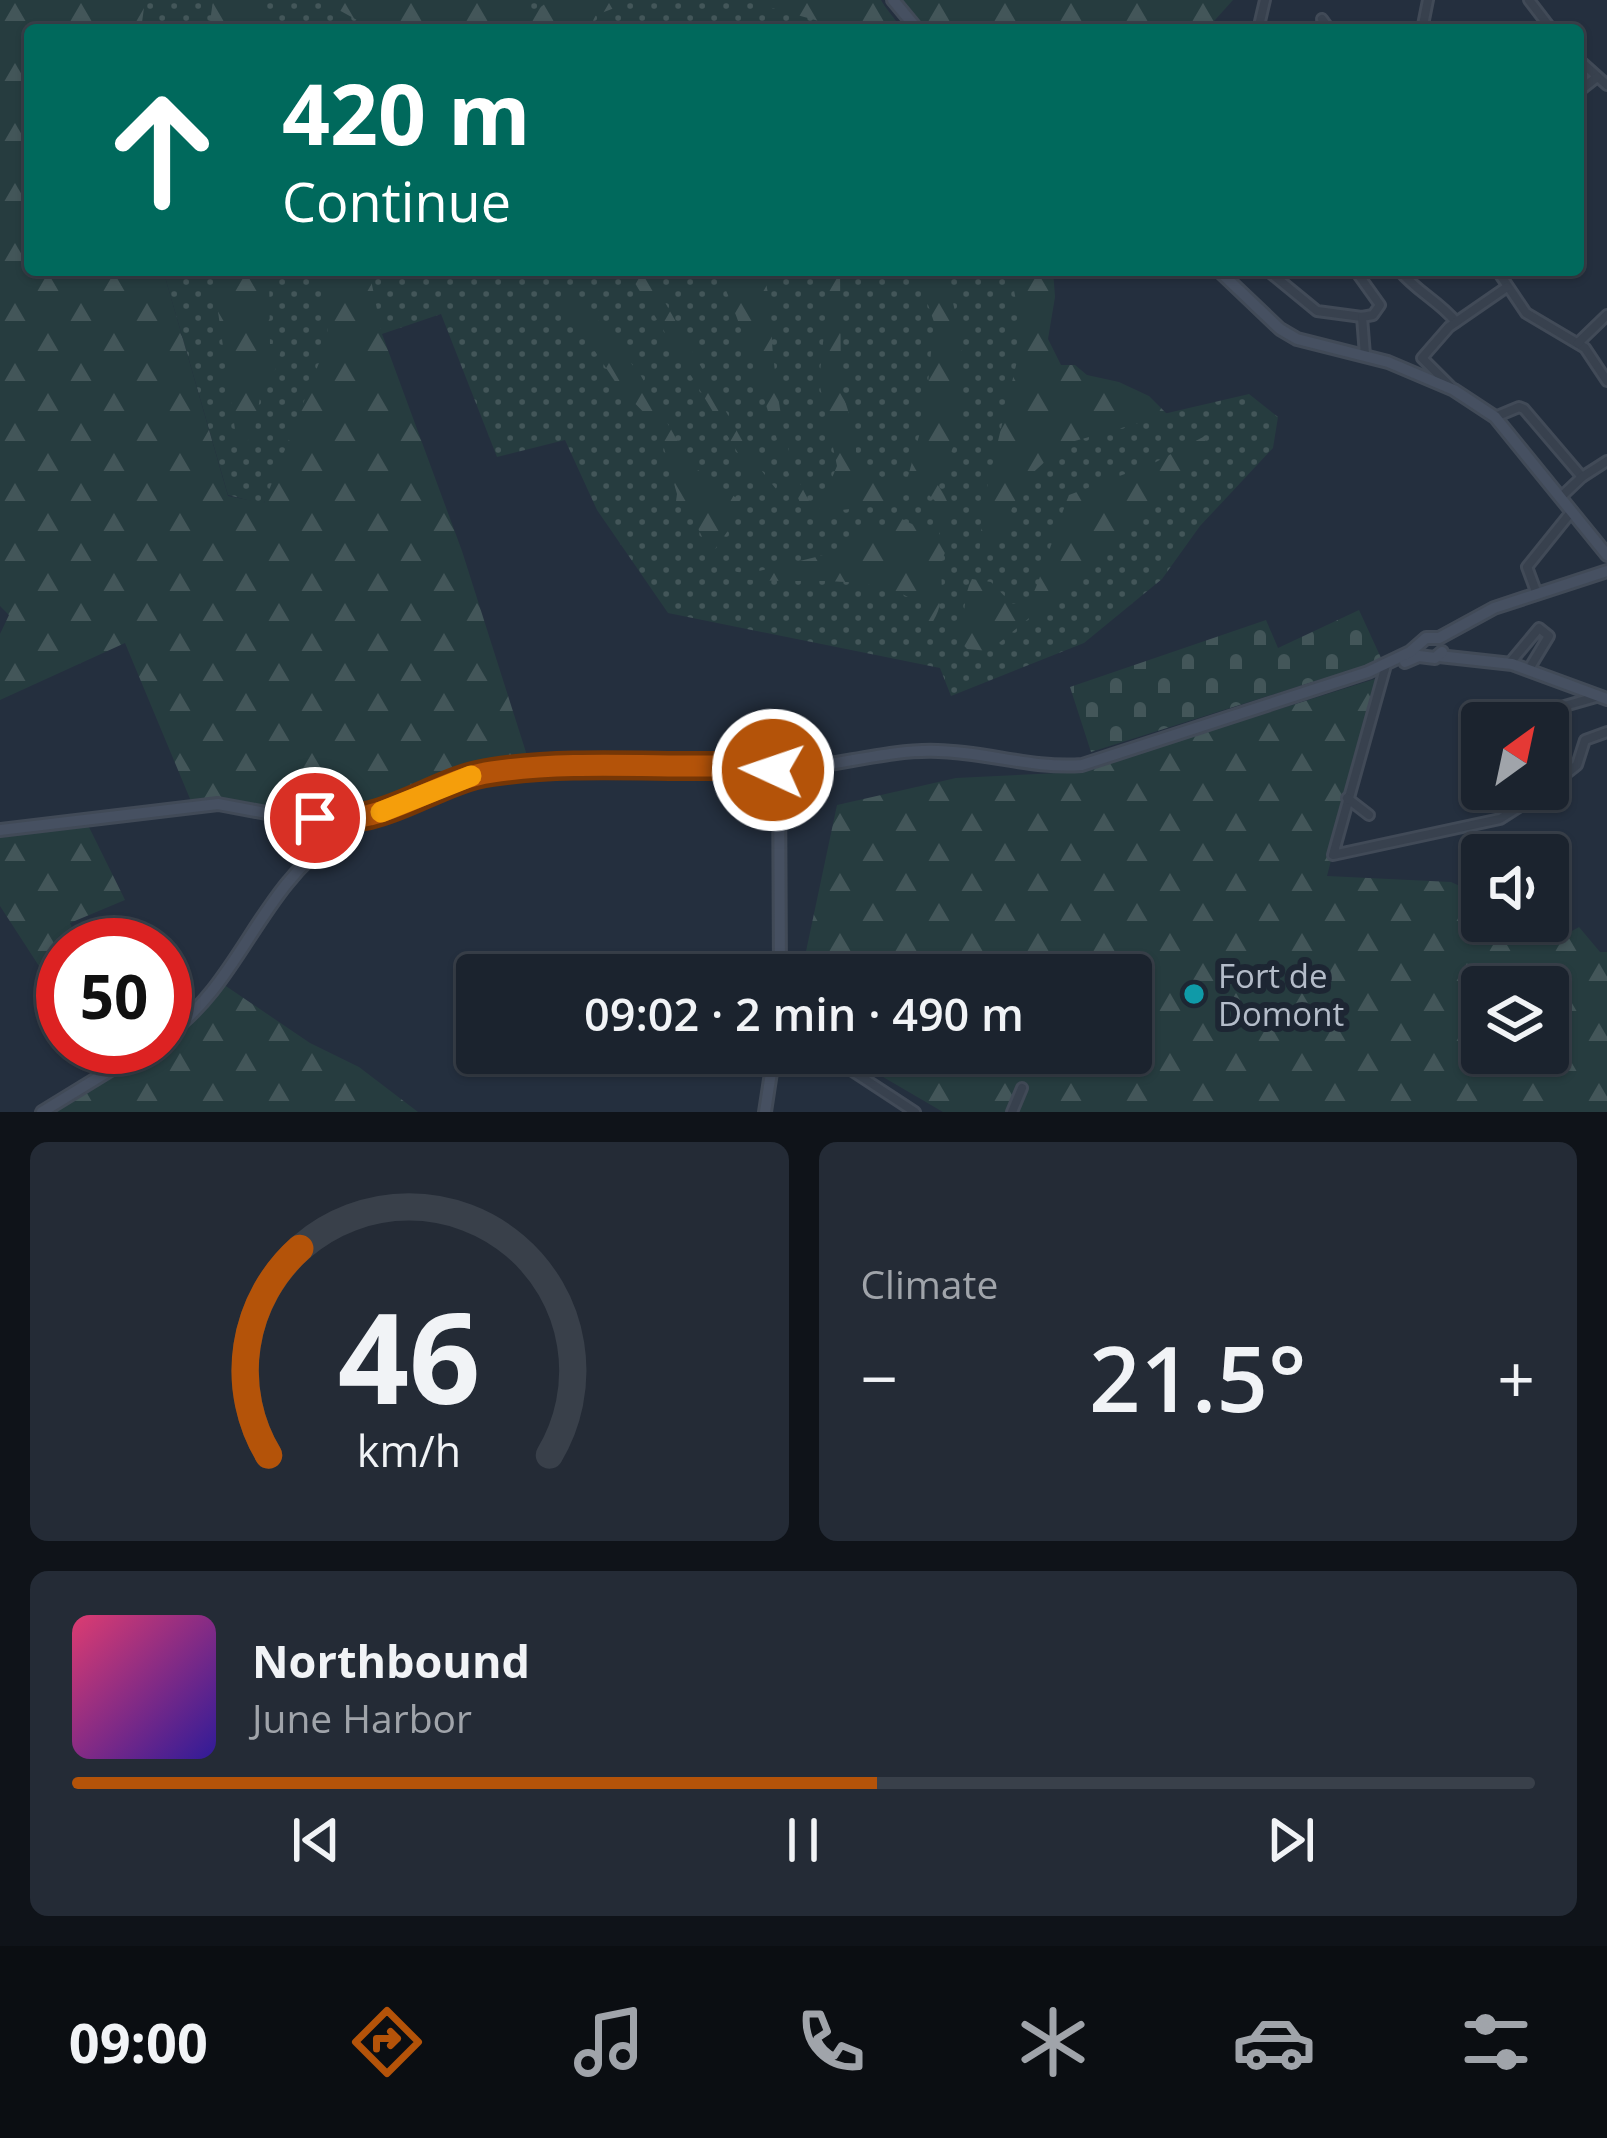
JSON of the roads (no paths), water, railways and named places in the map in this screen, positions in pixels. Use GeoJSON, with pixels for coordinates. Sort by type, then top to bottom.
{"type":"FeatureCollection","features":[{"type":"Feature","properties":{"kind":"main road"},"geometry":{"type":"LineString","coordinates":[[893,0],[913,24]]}},
{"type":"Feature","properties":{"kind":"main road"},"geometry":{"type":"LineString","coordinates":[[1224,276],[1268,320],[1297,339],[1365,355],[1454,391],[1495,417],[1607,555]]}},
{"type":"Feature","properties":{"kind":"main road"},"geometry":{"type":"LineString","coordinates":[[192,1013],[208,1000],[294,872],[344,832],[456,780],[497,771],[593,766],[779,767],[952,751],[1028,764],[1082,765],[1437,650],[1494,608],[1607,571]]}},
{"type":"Feature","properties":{"kind":"main road"},"geometry":{"type":"LineString","coordinates":[[1385,667],[1429,637],[1437,650],[1455,657],[1529,669],[1602,697]]}},
{"type":"Feature","properties":{"kind":"main road"},"geometry":{"type":"LineString","coordinates":[[779,767],[780,954]]}},
{"type":"Feature","properties":{"kind":"main road"},"geometry":{"type":"LineString","coordinates":[[0,830],[218,804],[335,822],[344,832]]}},
{"type":"Feature","properties":{"kind":"main road"},"geometry":{"type":"LineString","coordinates":[[315,818],[382,812]]}},
{"type":"Feature","properties":{"kind":"main road"},"geometry":{"type":"LineString","coordinates":[[342,817],[349,823],[344,832]]}},
{"type":"Feature","properties":{"kind":"main road"},"geometry":{"type":"LineString","coordinates":[[42,1112],[104,1074]]}},
{"type":"Feature","properties":{"kind":"main road"},"geometry":{"type":"LineString","coordinates":[[765,1112],[771,1074]]}},
{"type":"Feature","properties":{"kind":"street"},"geometry":{"type":"LineString","coordinates":[[1322,19],[1326,24]]}},
{"type":"Feature","properties":{"kind":"street"},"geometry":{"type":"LineString","coordinates":[[1584,64],[1607,85]]}},
{"type":"Feature","properties":{"kind":"street"},"geometry":{"type":"LineString","coordinates":[[1584,87],[1597,76]]}},
{"type":"Feature","properties":{"kind":"street"},"geometry":{"type":"LineString","coordinates":[[1275,276],[1318,311],[1362,317],[1377,310],[1379,299],[1360,276]]}},
{"type":"Feature","properties":{"kind":"street"},"geometry":{"type":"LineString","coordinates":[[1404,276],[1456,322]]}},
{"type":"Feature","properties":{"kind":"street"},"geometry":{"type":"LineString","coordinates":[[1501,276],[1533,320],[1578,343],[1607,381]]}},
{"type":"Feature","properties":{"kind":"street"},"geometry":{"type":"LineString","coordinates":[[1454,391],[1422,358],[1456,322],[1507,286]]}},
{"type":"Feature","properties":{"kind":"street"},"geometry":{"type":"LineString","coordinates":[[1578,343],[1607,315]]}},
{"type":"Feature","properties":{"kind":"street"},"geometry":{"type":"LineString","coordinates":[[1362,317],[1365,355]]}},
{"type":"Feature","properties":{"kind":"street"},"geometry":{"type":"LineString","coordinates":[[1495,417],[1519,406],[1582,477]]}},
{"type":"Feature","properties":{"kind":"street"},"geometry":{"type":"LineString","coordinates":[[1562,496],[1607,461]]}},
{"type":"Feature","properties":{"kind":"street"},"geometry":{"type":"LineString","coordinates":[[1538,595],[1527,567],[1572,511]]}},
{"type":"Feature","properties":{"kind":"street"},"geometry":{"type":"LineString","coordinates":[[1509,664],[1539,628],[1549,636],[1529,669]]}},
{"type":"Feature","properties":{"kind":"street"},"geometry":{"type":"LineString","coordinates":[[1385,667],[1333,855],[1479,824],[1512,810]]}},
{"type":"Feature","properties":{"kind":"street"},"geometry":{"type":"LineString","coordinates":[[1569,705],[1602,697]]}},
{"type":"Feature","properties":{"kind":"street"},"geometry":{"type":"LineString","coordinates":[[1569,771],[1577,765],[1586,740],[1607,732]]}},
{"type":"Feature","properties":{"kind":"street"},"geometry":{"type":"LineString","coordinates":[[1347,797],[1369,815]]}},
{"type":"Feature","properties":{"kind":"street"},"geometry":{"type":"LineString","coordinates":[[857,1074],[915,1112]]}},
{"type":"Feature","properties":{"kind":"street"},"geometry":{"type":"LineString","coordinates":[[1012,1112],[1022,1088]]}},
{"type":"Feature","properties":{"kind":"place","name":"Fort de Domont"},"geometry":{"type":"Point","coordinates":[1194,994]}}]}
